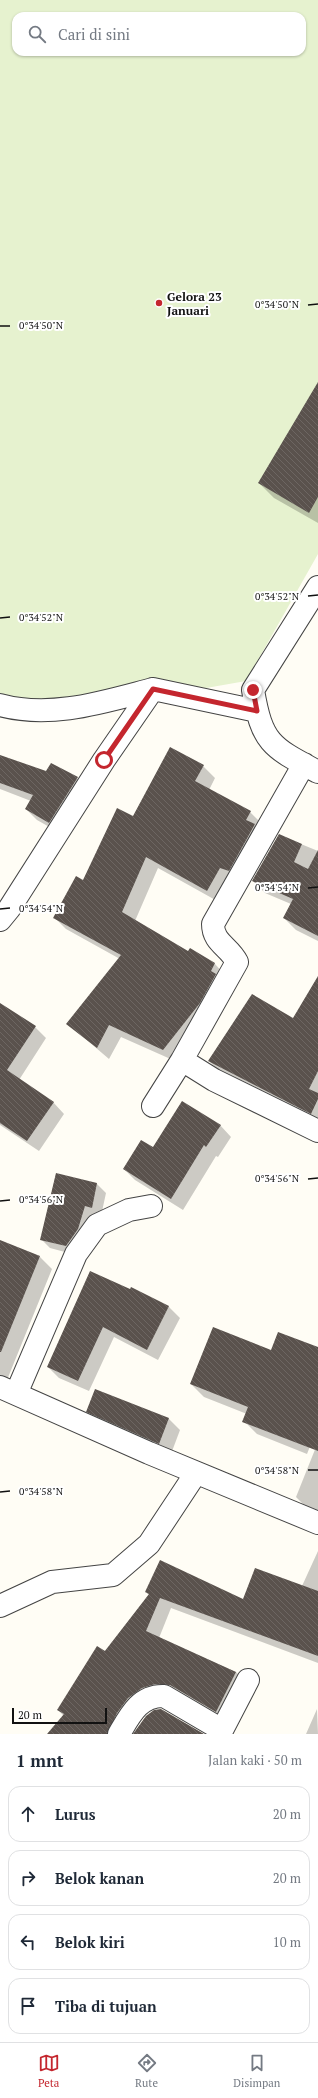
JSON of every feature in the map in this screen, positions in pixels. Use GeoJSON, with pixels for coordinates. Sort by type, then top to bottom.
{"type":"FeatureCollection","features":[{"type":"Feature","properties":{"kind":"street"},"geometry":{"type":"LineString","coordinates":[[153,1106],[182,1060],[237,962],[232,953],[221,944],[213,934],[213,924],[311,768],[276,748],[262,730],[253,690],[318,587]]}},
{"type":"Feature","properties":{"kind":"street"},"geometry":{"type":"LineString","coordinates":[[0,705],[18,710],[55,710],[93,704],[153,689],[257,711]]}},
{"type":"Feature","properties":{"kind":"street"},"geometry":{"type":"LineString","coordinates":[[0,920],[9,909],[104,760],[153,689]]}},
{"type":"Feature","properties":{"kind":"street"},"geometry":{"type":"LineString","coordinates":[[182,1060],[214,1080],[318,1131]]}},
{"type":"Feature","properties":{"kind":"street"},"geometry":{"type":"LineString","coordinates":[[151,1206],[129,1210],[97,1225],[76,1254],[8,1390],[196,1473],[318,1523]]}},
{"type":"Feature","properties":{"kind":"street"},"geometry":{"type":"LineString","coordinates":[[0,1606],[52,1582],[113,1575],[148,1544],[196,1473]]}},
{"type":"Feature","properties":{"kind":"street"},"geometry":{"type":"LineString","coordinates":[[118,1734],[132,1711],[145,1699],[156,1696],[164,1696],[221,1732],[248,1680]]}},
{"type":"Feature","properties":{"kind":"green space","name":"Gelora 23 Januari"},"geometry":{"type":"Polygon","coordinates":[[[0,0],[318,0],[318,554],[246,681],[47,716],[0,701],[0,0]]]}},
{"type":"Feature","properties":{"kind":"building"},"geometry":{"type":"Polygon","coordinates":[[[318,382],[318,497],[309,513],[258,483],[318,382]]]}},
{"type":"Feature","properties":{"kind":"building"},"geometry":{"type":"Polygon","coordinates":[[[170,747],[204,765],[195,781],[251,811],[246,820],[255,824],[229,871],[220,868],[207,891],[146,857],[122,912],[188,951],[190,948],[215,963],[211,971],[216,974],[200,1003],[163,1050],[109,1025],[97,1048],[66,1024],[121,955],[53,918],[76,876],[83,880],[117,808],[133,816],[170,747]]]}},
{"type":"Feature","properties":{"kind":"building"},"geometry":{"type":"Polygon","coordinates":[[[0,755],[46,771],[51,763],[78,777],[49,823],[25,809],[33,795],[0,783],[0,755]]]}},
{"type":"Feature","properties":{"kind":"building"},"geometry":{"type":"Polygon","coordinates":[[[279,834],[302,844],[294,862],[308,869],[318,850],[318,936],[283,918],[293,899],[252,881],[279,834]]]}},
{"type":"Feature","properties":{"kind":"building"},"geometry":{"type":"Polygon","coordinates":[[[318,976],[318,1071],[309,1089],[318,1093],[318,1099],[311,1114],[208,1061],[252,994],[293,1018],[318,976]]]}},
{"type":"Feature","properties":{"kind":"building"},"geometry":{"type":"Polygon","coordinates":[[[0,1003],[36,1026],[7,1070],[54,1102],[27,1141],[0,1123],[0,1003]]]}},
{"type":"Feature","properties":{"kind":"building"},"geometry":{"type":"Polygon","coordinates":[[[182,1101],[221,1125],[206,1147],[204,1145],[171,1199],[123,1169],[141,1140],[153,1147],[182,1101]]]}},
{"type":"Feature","properties":{"kind":"building"},"geometry":{"type":"Polygon","coordinates":[[[56,1173],[97,1183],[92,1208],[85,1206],[78,1229],[66,1246],[40,1240],[56,1173]]]}},
{"type":"Feature","properties":{"kind":"building"},"geometry":{"type":"Polygon","coordinates":[[[0,1240],[40,1256],[1,1352],[0,1352],[0,1240]]]}},
{"type":"Feature","properties":{"kind":"building"},"geometry":{"type":"Polygon","coordinates":[[[90,1271],[130,1289],[131,1287],[169,1306],[147,1350],[103,1327],[78,1381],[47,1367],[90,1271]]]}},
{"type":"Feature","properties":{"kind":"building"},"geometry":{"type":"Polygon","coordinates":[[[213,1327],[271,1350],[278,1332],[318,1347],[318,1451],[242,1422],[248,1407],[190,1384],[213,1327]]]}},
{"type":"Feature","properties":{"kind":"building"},"geometry":{"type":"Polygon","coordinates":[[[95,1389],[169,1418],[159,1444],[86,1412],[95,1389]]]}},
{"type":"Feature","properties":{"kind":"building"},"geometry":{"type":"Polygon","coordinates":[[[160,1560],[243,1599],[255,1568],[318,1591],[318,1656],[160,1598],[146,1631],[236,1672],[216,1712],[170,1685],[155,1684],[142,1688],[128,1698],[117,1713],[107,1734],[47,1734],[64,1714],[57,1710],[97,1646],[105,1651],[149,1594],[145,1592],[160,1560]]]}},
{"type":"Feature","properties":{"kind":"building"},"geometry":{"type":"Polygon","coordinates":[[[161,1709],[204,1734],[133,1734],[146,1716],[154,1710],[161,1709]]]}},
{"type":"Feature","properties":{"kind":"place","name":"Gelora 23 Januari"},"geometry":{"type":"Point","coordinates":[159,303]}},
{"type":"Feature","properties":{"kind":"route"},"geometry":{"type":"LineString","coordinates":[[104,760],[153,689],[203,698],[257,711],[253,690]]}}]}
